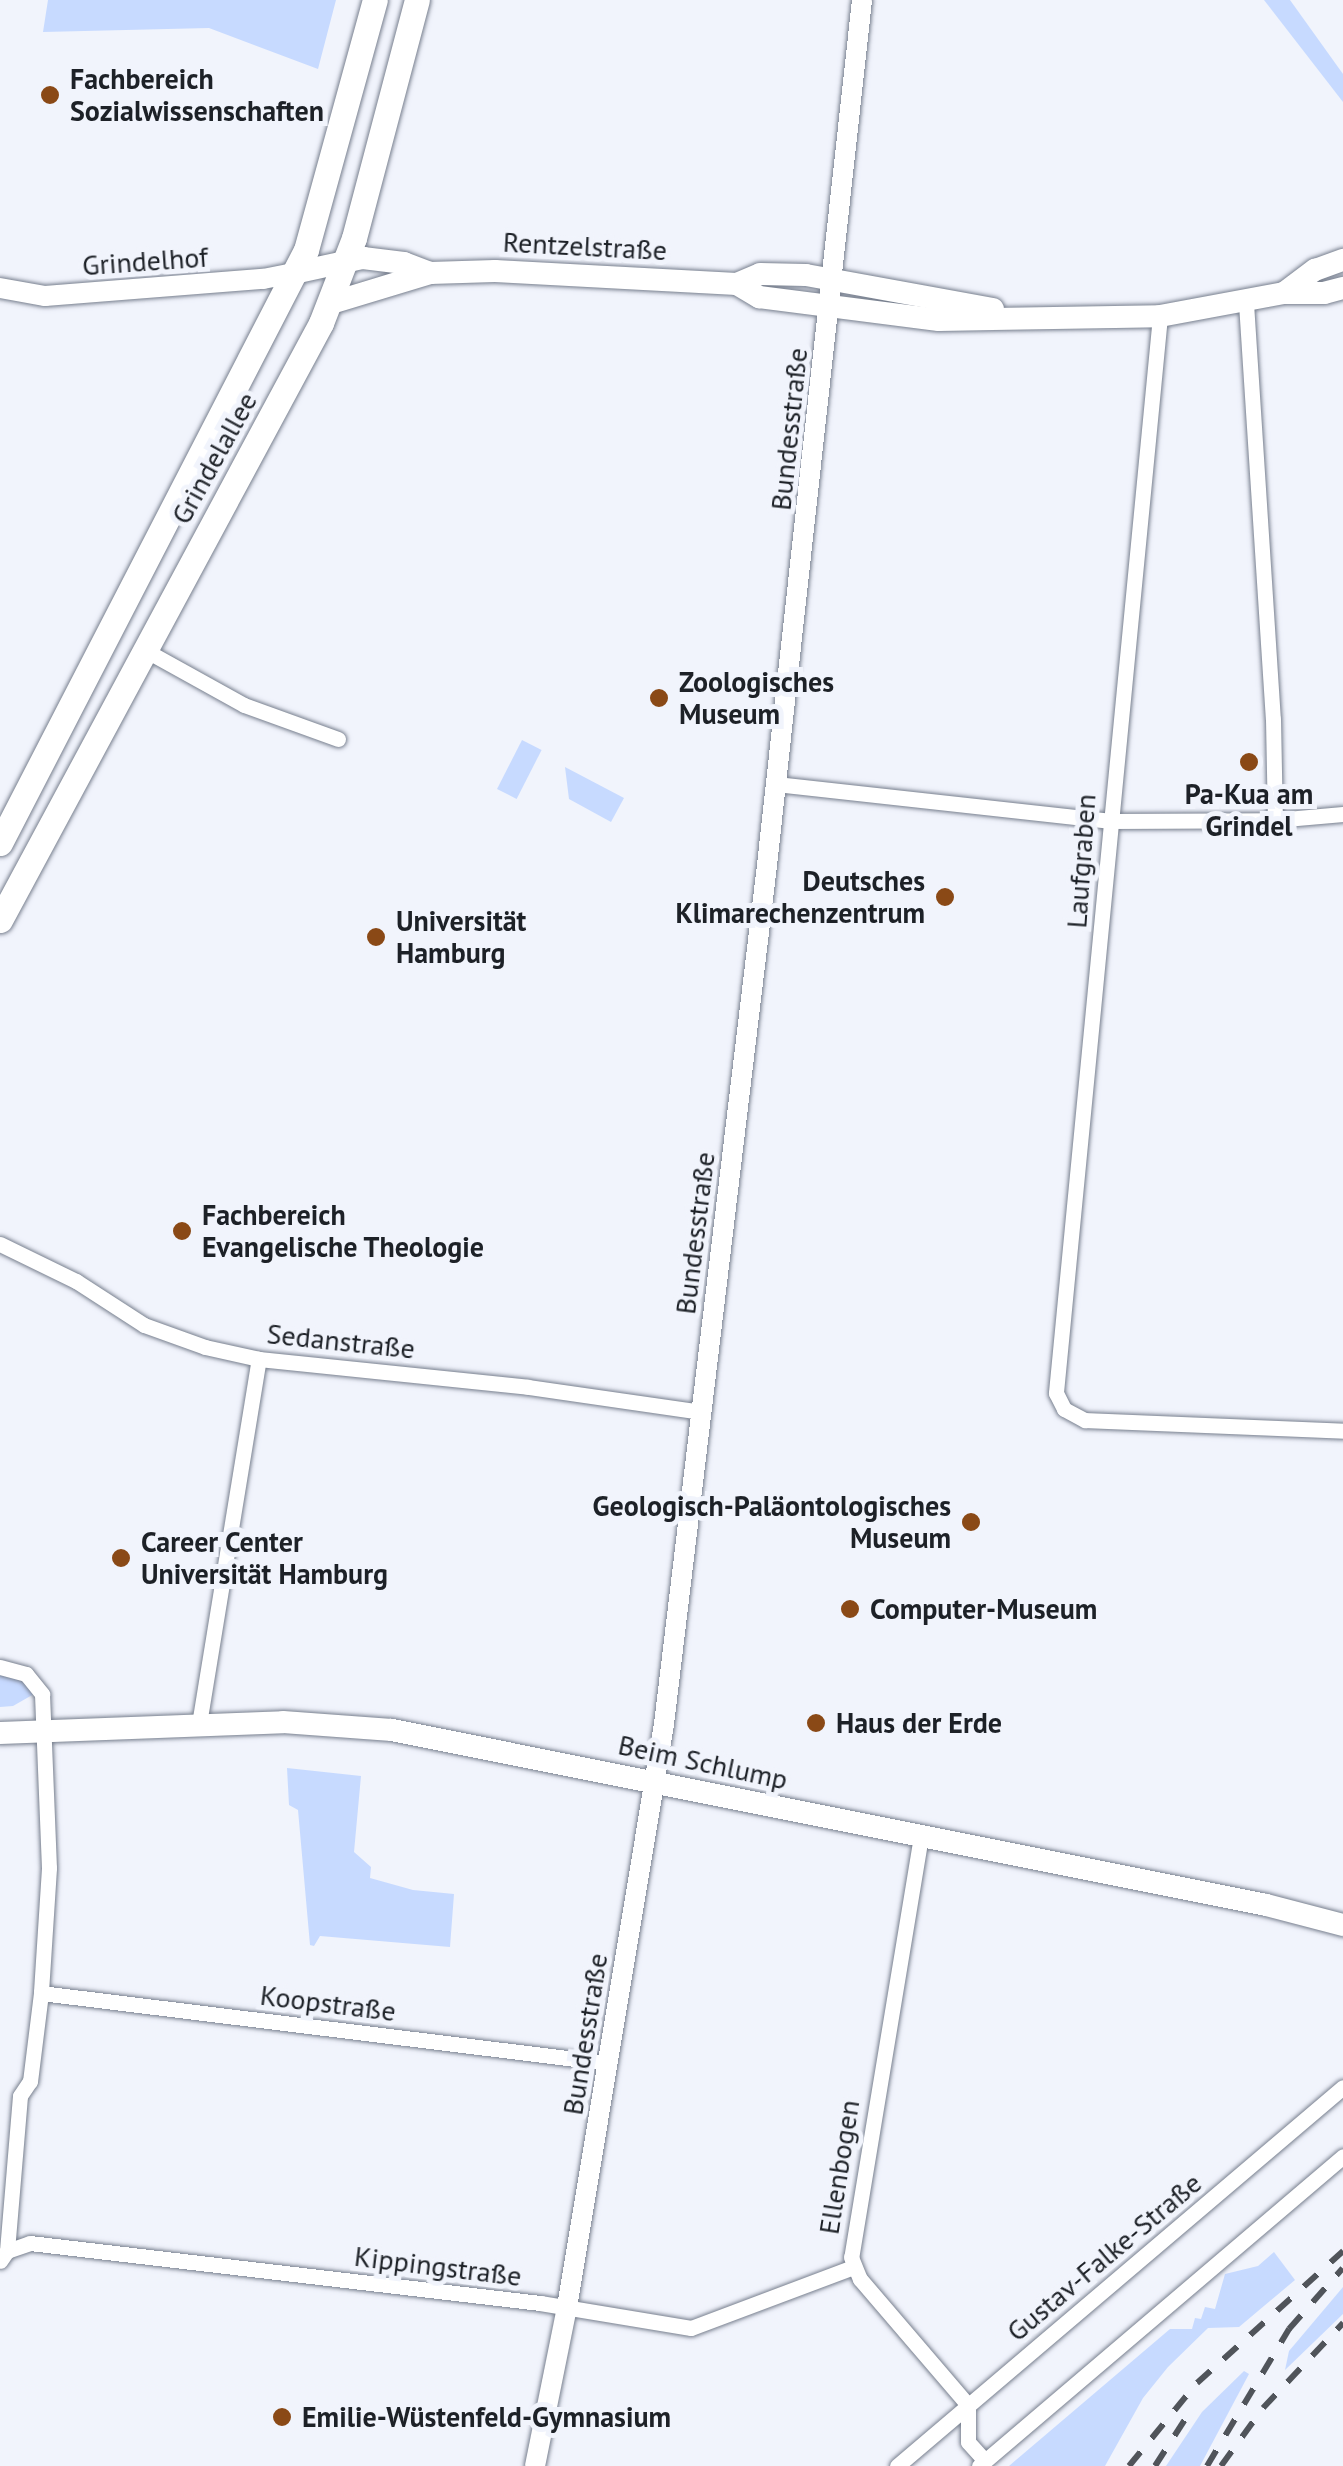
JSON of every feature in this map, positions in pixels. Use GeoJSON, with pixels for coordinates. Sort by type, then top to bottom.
{"type":"FeatureCollection","features":[{"type":"Feature","properties":{"kind":"main road","name":"Grindelallee"},"geometry":{"type":"LineString","coordinates":[[0,843],[112,632],[202,442],[294,272],[316,219],[375,0]]}},
{"type":"Feature","properties":{"kind":"main road","name":"Grindelallee"},"geometry":{"type":"LineString","coordinates":[[0,920],[143,649],[252,456],[348,260],[417,0]]}},
{"type":"Feature","properties":{"kind":"main road","name":"Rentzelstraße"},"geometry":{"type":"LineString","coordinates":[[294,272],[348,260],[404,263],[430,273]]}},
{"type":"Feature","properties":{"kind":"main road","name":"Rentzelstraße"},"geometry":{"type":"LineString","coordinates":[[737,284],[759,297],[938,320],[1160,316],[1246,303],[1284,292],[1316,270],[1343,260]]}},
{"type":"Feature","properties":{"kind":"main road","name":"Rentzelstraße"},"geometry":{"type":"LineString","coordinates":[[328,304],[430,273],[552,273],[737,284],[760,274],[832,280],[1034,317]]}},
{"type":"Feature","properties":{"kind":"main road","name":"Rentzelstraße"},"geometry":{"type":"LineString","coordinates":[[1284,292],[1324,294],[1343,288]]}},
{"type":"Feature","properties":{"kind":"main road","name":"Beim Schlump"},"geometry":{"type":"LineString","coordinates":[[0,1733],[199,1724],[357,1726],[654,1782],[1343,1925]]}},
{"type":"Feature","properties":{"kind":"street","name":"Bundesstraße"},"geometry":{"type":"LineString","coordinates":[[535,2466],[567,2307],[654,1782],[776,784],[862,0]]}},
{"type":"Feature","properties":{"kind":"street","name":"Grindelhof"},"geometry":{"type":"LineString","coordinates":[[0,288],[45,296],[263,280],[294,272]]}},
{"type":"Feature","properties":{"kind":"street"},"geometry":{"type":"LineString","coordinates":[[1246,303],[1273,720],[1275,820]]}},
{"type":"Feature","properties":{"kind":"street","name":"Laufgraben"},"geometry":{"type":"LineString","coordinates":[[1160,316],[1109,821],[1078,1202],[1056,1385],[1064,1409],[1085,1420],[1343,1431]]}},
{"type":"Feature","properties":{"kind":"street"},"geometry":{"type":"LineString","coordinates":[[143,649],[244,705],[338,738]]}},
{"type":"Feature","properties":{"kind":"street"},"geometry":{"type":"LineString","coordinates":[[776,784],[1109,821],[1275,820],[1340,810]]}},
{"type":"Feature","properties":{"kind":"street","name":"Sedanstraße"},"geometry":{"type":"LineString","coordinates":[[0,1244],[76,1280],[144,1324],[205,1347],[259,1359],[528,1386],[701,1412]]}},
{"type":"Feature","properties":{"kind":"street"},"geometry":{"type":"LineString","coordinates":[[199,1724],[259,1359]]}},
{"type":"Feature","properties":{"kind":"street"},"geometry":{"type":"LineString","coordinates":[[0,1666],[18,1670],[34,1680],[42,1694],[49,1868],[41,1992],[30,2081],[11,2097],[4,2256]]}},
{"type":"Feature","properties":{"kind":"street","name":"Ellenbogen"},"geometry":{"type":"LineString","coordinates":[[921,1836],[851,2244],[853,2267],[968,2405],[968,2442],[982,2464]]}},
{"type":"Feature","properties":{"kind":"street","name":"Koopstraße"},"geometry":{"type":"LineString","coordinates":[[41,1992],[608,2063]]}},
{"type":"Feature","properties":{"kind":"street","name":"Gustav-Falke-Straße"},"geometry":{"type":"LineString","coordinates":[[897,2466],[1343,2087]]}},
{"type":"Feature","properties":{"kind":"street"},"geometry":{"type":"LineString","coordinates":[[982,2464],[1343,2156]]}},
{"type":"Feature","properties":{"kind":"street","name":"Kippingstraße"},"geometry":{"type":"LineString","coordinates":[[4,2256],[30,2242],[567,2307],[690,2328],[853,2267]]}},
{"type":"Feature","properties":{"kind":"shaded area"},"geometry":{"type":"Polygon","coordinates":[[[48,0],[336,0],[318,69],[209,28],[43,32],[48,0]]]}},
{"type":"Feature","properties":{"kind":"shaded area"},"geometry":{"type":"Polygon","coordinates":[[[1264,0],[1290,0],[1343,74],[1343,102],[1264,0]]]}},
{"type":"Feature","properties":{"kind":"shaded area"},"geometry":{"type":"Polygon","coordinates":[[[522,740],[542,750],[517,799],[497,789],[522,740]]]}},
{"type":"Feature","properties":{"kind":"shaded area"},"geometry":{"type":"Polygon","coordinates":[[[565,767],[624,798],[611,822],[569,799],[565,767]]]}},
{"type":"Feature","properties":{"kind":"shaded area"},"geometry":{"type":"Polygon","coordinates":[[[0,1674],[21,1677],[34,1694],[13,1706],[0,1707],[0,1674]]]}},
{"type":"Feature","properties":{"kind":"shaded area"},"geometry":{"type":"Polygon","coordinates":[[[287,1768],[361,1776],[354,1852],[371,1867],[370,1878],[413,1890],[454,1894],[450,1947],[320,1936],[314,1946],[310,1945],[298,1810],[289,1805],[287,1768]]]}},
{"type":"Feature","properties":{"kind":"shaded area"},"geometry":{"type":"Polygon","coordinates":[[[1274,2252],[1295,2280],[1239,2327],[1208,2328],[1168,2367],[1143,2398],[1105,2466],[1009,2466],[1170,2329],[1192,2329],[1195,2318],[1201,2319],[1205,2307],[1215,2309],[1225,2274],[1258,2266],[1274,2252]]]}},
{"type":"Feature","properties":{"kind":"shaded area"},"geometry":{"type":"Polygon","coordinates":[[[1343,2287],[1343,2314],[1285,2370],[1289,2351],[1343,2287]]]}},
{"type":"Feature","properties":{"kind":"shaded area"},"geometry":{"type":"Polygon","coordinates":[[[1244,2371],[1249,2374],[1200,2466],[1166,2466],[1202,2412],[1244,2371]]]}},
{"type":"Feature","properties":{"kind":"railway"},"geometry":{"type":"LineString","coordinates":[[1129,2466],[1197,2383],[1343,2251]]}},
{"type":"Feature","properties":{"kind":"railway"},"geometry":{"type":"LineString","coordinates":[[1207,2466],[1289,2329],[1343,2268]]}},
{"type":"Feature","properties":{"kind":"railway"},"geometry":{"type":"LineString","coordinates":[[1221,2466],[1263,2408],[1343,2323]]}},
{"type":"Feature","properties":{"kind":"railway"},"geometry":{"type":"LineString","coordinates":[[1155,2466],[1193,2407]]}},
{"type":"Feature","properties":{"kind":"place","name":"Fachbereich Sozialwissenschaften"},"geometry":{"type":"Point","coordinates":[50,95]}},
{"type":"Feature","properties":{"kind":"place","name":"Zoologisches Museum"},"geometry":{"type":"Point","coordinates":[659,698]}},
{"type":"Feature","properties":{"kind":"place","name":"Pa-Kua am Grindel"},"geometry":{"type":"Point","coordinates":[1249,762]}},
{"type":"Feature","properties":{"kind":"place","name":"Deutsches Klimarechenzentrum"},"geometry":{"type":"Point","coordinates":[945,897]}},
{"type":"Feature","properties":{"kind":"place","name":"Universität Hamburg"},"geometry":{"type":"Point","coordinates":[376,937]}},
{"type":"Feature","properties":{"kind":"place","name":"Fachbereich Evangelische Theologie"},"geometry":{"type":"Point","coordinates":[182,1231]}},
{"type":"Feature","properties":{"kind":"place","name":"Geologisch-Paläontologisches Museum"},"geometry":{"type":"Point","coordinates":[971,1522]}},
{"type":"Feature","properties":{"kind":"place","name":"Career Center Universität Hamburg"},"geometry":{"type":"Point","coordinates":[121,1558]}},
{"type":"Feature","properties":{"kind":"place","name":"Computer-Museum"},"geometry":{"type":"Point","coordinates":[850,1609]}},
{"type":"Feature","properties":{"kind":"place","name":"Haus der Erde"},"geometry":{"type":"Point","coordinates":[816,1723]}},
{"type":"Feature","properties":{"kind":"place","name":"Emilie-Wüstenfeld-Gymnasium"},"geometry":{"type":"Point","coordinates":[282,2417]}}]}
